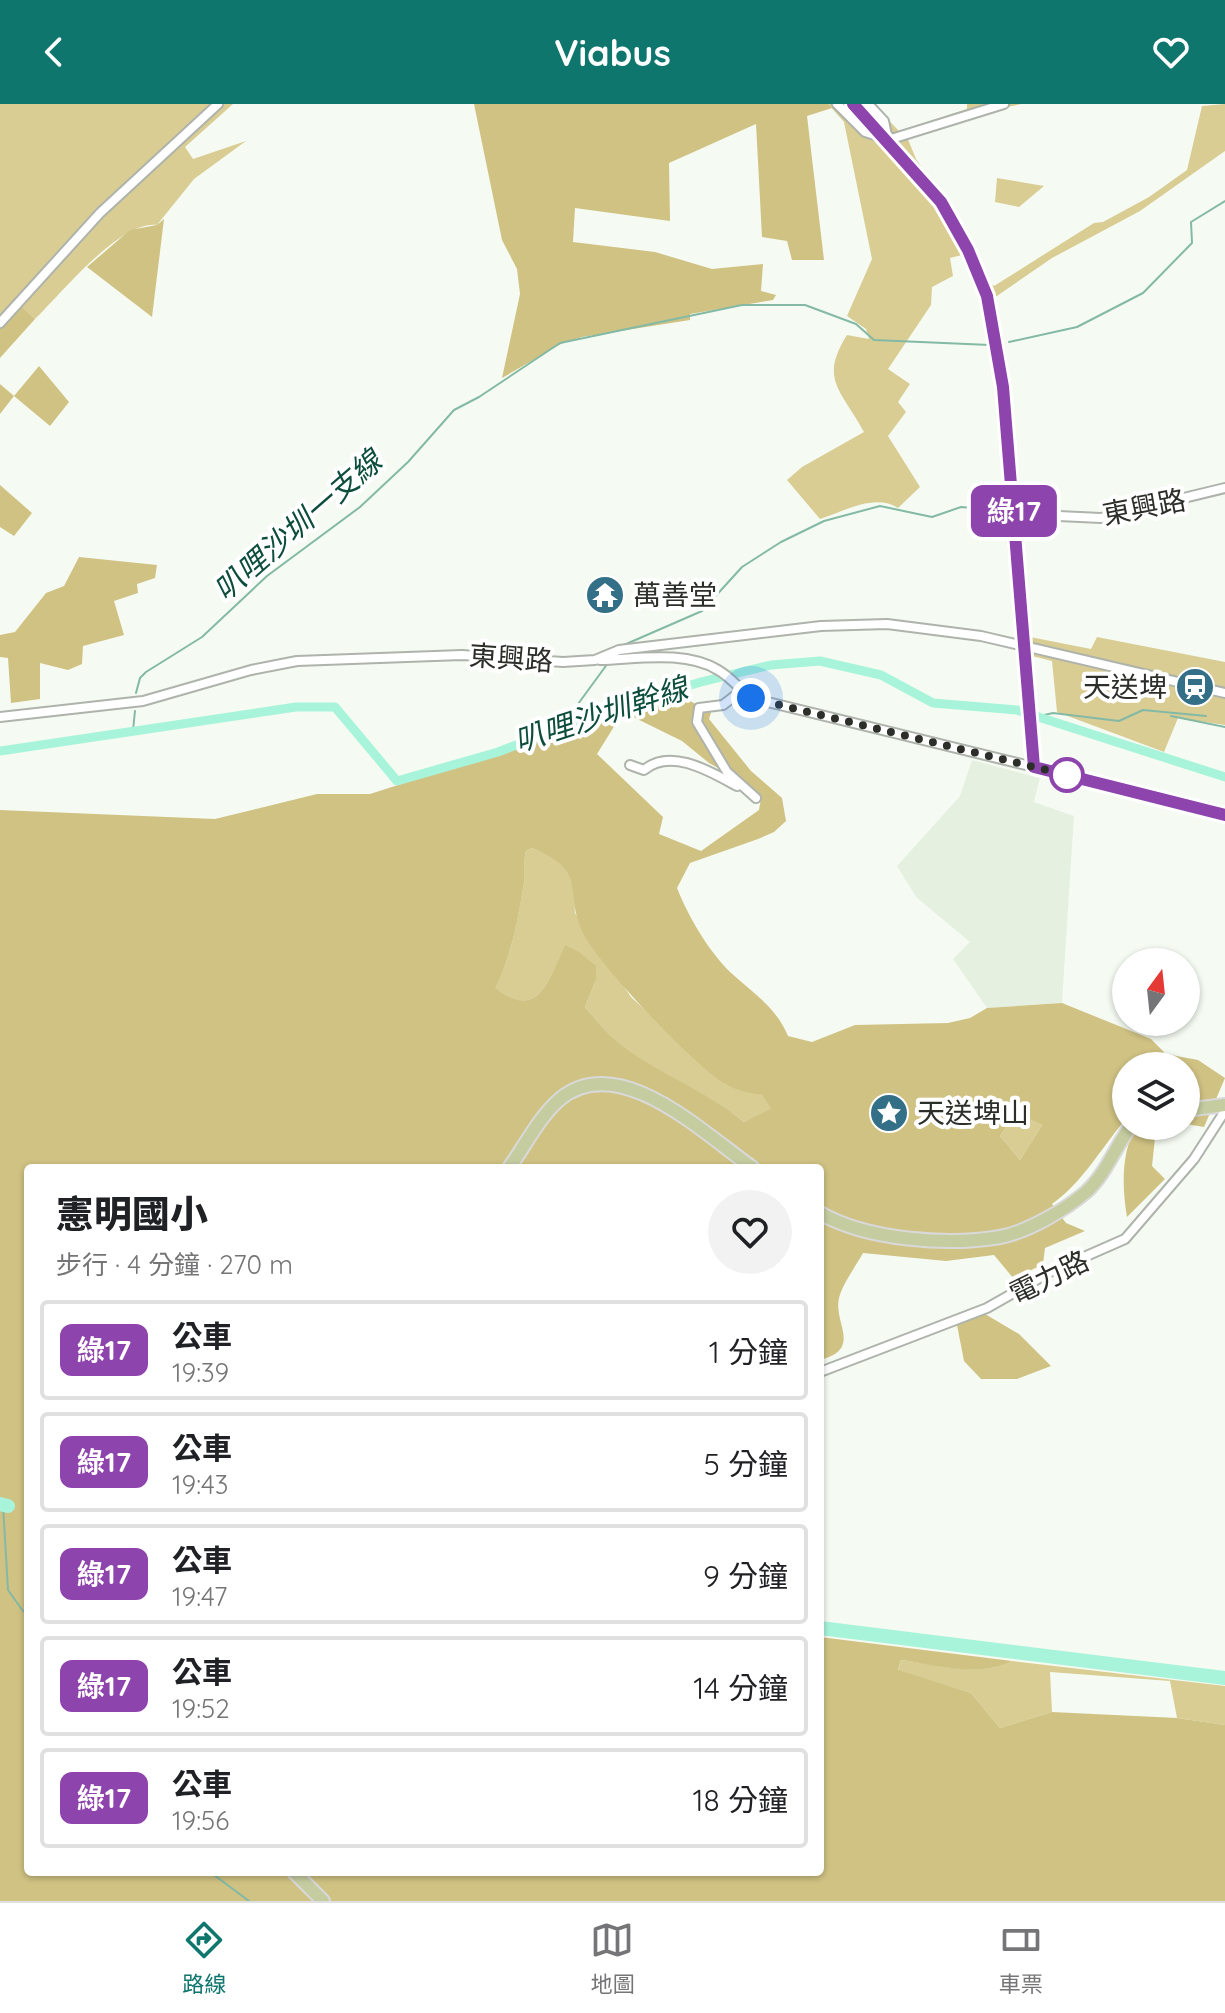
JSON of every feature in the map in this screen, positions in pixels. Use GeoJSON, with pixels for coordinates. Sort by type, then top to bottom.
{"type":"FeatureCollection","features":[{"type":"Feature","properties":{"kind":"main road"},"geometry":{"type":"LineString","coordinates":[[512,1164],[561,1099],[580,1087],[613,1083],[631,1087],[663,1106],[747,1164]]}},
{"type":"Feature","properties":{"kind":"main road"},"geometry":{"type":"LineString","coordinates":[[1200,1109],[1225,1108]]}},
{"type":"Feature","properties":{"kind":"main road"},"geometry":{"type":"LineString","coordinates":[[824,1215],[855,1230],[902,1236],[966,1240],[1003,1236],[1046,1217],[1084,1194],[1099,1179],[1123,1140]]}},
{"type":"Feature","properties":{"kind":"main road"},"geometry":{"type":"LineString","coordinates":[[298,1876],[323,1901]]}},
{"type":"Feature","properties":{"kind":"street"},"geometry":{"type":"LineString","coordinates":[[0,323],[100,213],[218,104]]}},
{"type":"Feature","properties":{"kind":"street"},"geometry":{"type":"LineString","coordinates":[[837,104],[865,132],[888,140],[1004,104]]}},
{"type":"Feature","properties":{"kind":"street"},"geometry":{"type":"LineString","coordinates":[[853,104],[941,202],[968,250],[987,296],[1002,377],[1034,767]]}},
{"type":"Feature","properties":{"kind":"street"},"geometry":{"type":"LineString","coordinates":[[868,104],[884,121],[888,140]]}},
{"type":"Feature","properties":{"kind":"street","name":"東興路"},"geometry":{"type":"LineString","coordinates":[[1014,514],[1101,518],[1225,488]]}},
{"type":"Feature","properties":{"kind":"street","name":"東興路"},"geometry":{"type":"LineString","coordinates":[[0,717],[143,701],[251,670],[297,661],[462,655],[563,662],[595,660],[619,650],[847,624],[917,627],[1023,647],[1225,693]]}},
{"type":"Feature","properties":{"kind":"street"},"geometry":{"type":"LineString","coordinates":[[595,660],[682,659],[720,671],[751,698],[1225,815]]}},
{"type":"Feature","properties":{"kind":"street"},"geometry":{"type":"LineString","coordinates":[[741,691],[723,705],[706,705],[696,714],[697,722],[727,772],[745,790]]}},
{"type":"Feature","properties":{"kind":"street"},"geometry":{"type":"LineString","coordinates":[[630,765],[644,770],[659,761],[676,761],[702,767],[756,798]]}},
{"type":"Feature","properties":{"kind":"street","name":"電力路"},"geometry":{"type":"LineString","coordinates":[[824,1370],[987,1308],[1050,1272],[1125,1239],[1194,1159],[1225,1108]]}},
{"type":"Feature","properties":{"kind":"shaded area"},"geometry":{"type":"Polygon","coordinates":[[[0,104],[233,104],[185,147],[193,159],[246,141],[194,179],[157,225],[126,234],[109,246],[35,319],[17,302],[0,319],[0,104]]]}},
{"type":"Feature","properties":{"kind":"shaded area"},"geometry":{"type":"Polygon","coordinates":[[[474,104],[828,104],[832,108],[807,116],[824,260],[792,260],[787,241],[762,237],[756,124],[669,163],[670,221],[575,208],[573,242],[655,252],[712,269],[763,264],[761,291],[776,295],[773,300],[690,314],[690,320],[582,337],[561,344],[502,378],[520,294],[517,269],[502,240],[474,104]]]}},
{"type":"Feature","properties":{"kind":"shaded area"},"geometry":{"type":"Polygon","coordinates":[[[828,104],[873,104],[899,131],[967,109],[967,104],[1021,104],[968,116],[907,137],[916,159],[963,226],[989,283],[994,286],[1094,223],[1103,222],[1149,197],[1187,170],[1202,106],[1225,104],[1225,151],[1140,211],[1052,258],[994,298],[1011,394],[1021,554],[1008,555],[1004,514],[970,507],[995,498],[1002,485],[1004,457],[986,313],[962,255],[950,258],[953,276],[932,287],[931,305],[888,369],[910,384],[898,402],[906,412],[888,436],[920,487],[898,508],[880,502],[870,503],[820,519],[787,480],[802,467],[864,432],[841,394],[834,374],[839,350],[847,335],[869,339],[866,329],[847,316],[872,259],[844,122],[828,104]]]}},
{"type":"Feature","properties":{"kind":"shaded area"},"geometry":{"type":"Polygon","coordinates":[[[997,178],[1044,186],[1019,207],[995,202],[997,178]]]}},
{"type":"Feature","properties":{"kind":"shaded area"},"geometry":{"type":"Polygon","coordinates":[[[164,219],[152,317],[87,267],[130,230],[157,225],[164,219]]]}},
{"type":"Feature","properties":{"kind":"shaded area"},"geometry":{"type":"Polygon","coordinates":[[[17,302],[35,319],[0,358],[0,319],[17,302]]]}},
{"type":"Feature","properties":{"kind":"shaded area"},"geometry":{"type":"Polygon","coordinates":[[[39,366],[69,402],[50,426],[14,396],[39,366]]]}},
{"type":"Feature","properties":{"kind":"shaded area"},"geometry":{"type":"Polygon","coordinates":[[[0,384],[14,396],[0,414],[0,384]]]}},
{"type":"Feature","properties":{"kind":"shaded area"},"geometry":{"type":"Polygon","coordinates":[[[0,485],[32,513],[14,536],[0,527],[0,485]]]}},
{"type":"Feature","properties":{"kind":"shaded area"},"geometry":{"type":"Polygon","coordinates":[[[79,557],[157,565],[155,578],[137,584],[138,593],[114,601],[124,635],[83,646],[82,664],[68,670],[40,663],[40,699],[11,703],[8,658],[0,657],[0,635],[15,632],[46,593],[64,586],[79,557]]]}},
{"type":"Feature","properties":{"kind":"shaded area"},"geometry":{"type":"Polygon","coordinates":[[[1030,637],[1091,649],[1097,637],[1225,662],[1225,725],[1178,718],[1164,752],[1057,712],[1052,661],[1032,656],[1030,637]]]}},
{"type":"Feature","properties":{"kind":"shaded area"},"geometry":{"type":"Polygon","coordinates":[[[680,695],[711,713],[709,719],[751,771],[782,798],[786,821],[774,832],[690,863],[677,888],[714,954],[770,1009],[788,1036],[812,1042],[855,1025],[948,1023],[970,1018],[987,1008],[1062,1003],[1112,1023],[1112,1036],[1144,1036],[1164,1052],[1112,1052],[1112,1137],[1082,1175],[1052,1204],[1066,1223],[1085,1231],[1045,1248],[1043,1264],[1014,1279],[994,1255],[946,1261],[863,1253],[839,1298],[843,1342],[840,1349],[824,1358],[824,1164],[24,1164],[24,1876],[824,1876],[824,1638],[1012,1661],[986,1669],[972,1669],[901,1660],[898,1670],[971,1693],[1000,1728],[1052,1712],[1177,1718],[1225,1725],[1225,1901],[0,1901],[0,810],[215,819],[317,794],[370,794],[622,713],[597,754],[663,817],[659,834],[701,851],[759,810],[761,798],[750,786],[709,763],[682,741],[624,713],[680,695]],[[532,848],[526,851],[525,879],[517,923],[506,963],[495,988],[522,1001],[532,999],[547,983],[565,945],[596,966],[596,980],[585,1007],[603,1029],[630,1052],[713,1100],[744,1122],[771,1109],[762,1095],[727,1085],[694,1059],[609,970],[584,935],[569,874],[550,857],[532,848]],[[1016,1113],[1000,1136],[1020,1160],[1042,1125],[1016,1113]]]}},
{"type":"Feature","properties":{"kind":"shaded area"},"geometry":{"type":"Polygon","coordinates":[[[972,760],[1040,778],[1034,802],[1074,816],[1062,1003],[987,1008],[953,959],[970,942],[916,897],[897,866],[960,796],[972,760]]]}},
{"type":"Feature","properties":{"kind":"shaded area"},"geometry":{"type":"Polygon","coordinates":[[[532,848],[554,857],[567,869],[574,886],[575,913],[631,997],[725,1084],[762,1095],[772,1110],[744,1122],[713,1100],[628,1051],[609,1035],[585,1007],[596,980],[565,946],[547,984],[531,999],[521,1001],[494,988],[510,951],[524,883],[526,851],[532,848]]]}},
{"type":"Feature","properties":{"kind":"shaded area"},"geometry":{"type":"Polygon","coordinates":[[[1200,1061],[1225,1078],[1204,1127],[1200,1126],[1200,1061]]]}},
{"type":"Feature","properties":{"kind":"shaded area"},"geometry":{"type":"Polygon","coordinates":[[[1016,1113],[1042,1125],[1020,1160],[1000,1136],[1016,1113]]]}},
{"type":"Feature","properties":{"kind":"shaded area"},"geometry":{"type":"Polygon","coordinates":[[[1130,1140],[1155,1140],[1152,1166],[1165,1179],[1127,1217],[1124,1170],[1130,1140]]]}},
{"type":"Feature","properties":{"kind":"shaded area"},"geometry":{"type":"Polygon","coordinates":[[[985,1314],[1019,1334],[1051,1366],[1017,1379],[981,1379],[964,1361],[957,1325],[985,1314]]]}},
{"type":"Feature","properties":{"kind":"shaded area"},"geometry":{"type":"Polygon","coordinates":[[[901,1660],[972,1669],[986,1669],[1012,1661],[1225,1686],[1225,1725],[1177,1718],[1170,1681],[1050,1672],[1052,1712],[1000,1728],[971,1693],[898,1671],[901,1660]]]}},
{"type":"Feature","properties":{"kind":"waterway","name":"叭哩沙圳一支線"},"geometry":{"type":"LineString","coordinates":[[1009,342],[1077,327],[1143,293],[1192,243],[1191,222],[1225,201]]}},
{"type":"Feature","properties":{"kind":"waterway","name":"叭哩沙圳一支線"},"geometry":{"type":"LineString","coordinates":[[136,693],[140,678],[146,672],[202,637],[267,576],[360,507],[408,462],[454,410],[560,343],[742,305],[805,305],[856,324],[874,340],[990,345]]}},
{"type":"Feature","properties":{"kind":"waterway"},"geometry":{"type":"LineString","coordinates":[[617,648],[702,611],[742,567],[781,542],[824,521],[880,506],[932,517],[961,507],[1009,511]]}},
{"type":"Feature","properties":{"kind":"waterway","name":"叭哩沙圳幹線"},"geometry":{"type":"LineString","coordinates":[[0,751],[296,707],[335,707],[397,781],[498,752],[608,710],[701,682],[771,665],[820,661],[881,675],[933,703],[1017,710],[1225,777]]}},
{"type":"Feature","properties":{"kind":"waterway"},"geometry":{"type":"LineString","coordinates":[[559,730],[608,663]]}},
{"type":"Feature","properties":{"kind":"waterway"},"geometry":{"type":"LineString","coordinates":[[1040,716],[1053,713],[1119,721],[1143,710],[1206,716]]}},
{"type":"Feature","properties":{"kind":"waterway","name":"叭哩沙圳一支線"},"geometry":{"type":"LineString","coordinates":[[133,730],[135,711]]}},
{"type":"Feature","properties":{"kind":"waterway"},"geometry":{"type":"LineString","coordinates":[[1171,716],[1225,727]]}},
{"type":"Feature","properties":{"kind":"waterway"},"geometry":{"type":"LineString","coordinates":[[963,1322],[970,1319]]}},
{"type":"Feature","properties":{"kind":"waterway"},"geometry":{"type":"LineString","coordinates":[[824,1375],[852,1364]]}},
{"type":"Feature","properties":{"kind":"waterway"},"geometry":{"type":"LineString","coordinates":[[0,1504],[8,1506]]}},
{"type":"Feature","properties":{"kind":"waterway"},"geometry":{"type":"LineString","coordinates":[[3,1505],[8,1590],[24,1611]]}},
{"type":"Feature","properties":{"kind":"waterway"},"geometry":{"type":"LineString","coordinates":[[824,1628],[1225,1678]]}},
{"type":"Feature","properties":{"kind":"waterway"},"geometry":{"type":"LineString","coordinates":[[215,1876],[249,1901]]}},
{"type":"Feature","properties":{"kind":"bus line","name":"綠17"},"geometry":{"type":"LineString","coordinates":[[853,104],[928,183],[955,225],[987,296],[998,344],[1003,387],[1034,767],[1225,815]]}},
{"type":"Feature","properties":{"kind":"place","name":"萬善堂"},"geometry":{"type":"Point","coordinates":[605,595]}},
{"type":"Feature","properties":{"kind":"place","name":"天送埤"},"geometry":{"type":"Point","coordinates":[1195,687]}},
{"type":"Feature","properties":{"kind":"place","name":"天送埤山"},"geometry":{"type":"Point","coordinates":[889,1113]}},
{"type":"Feature","properties":{"kind":"route"},"geometry":{"type":"LineString","coordinates":[[751,698],[1067,775]]}}]}
